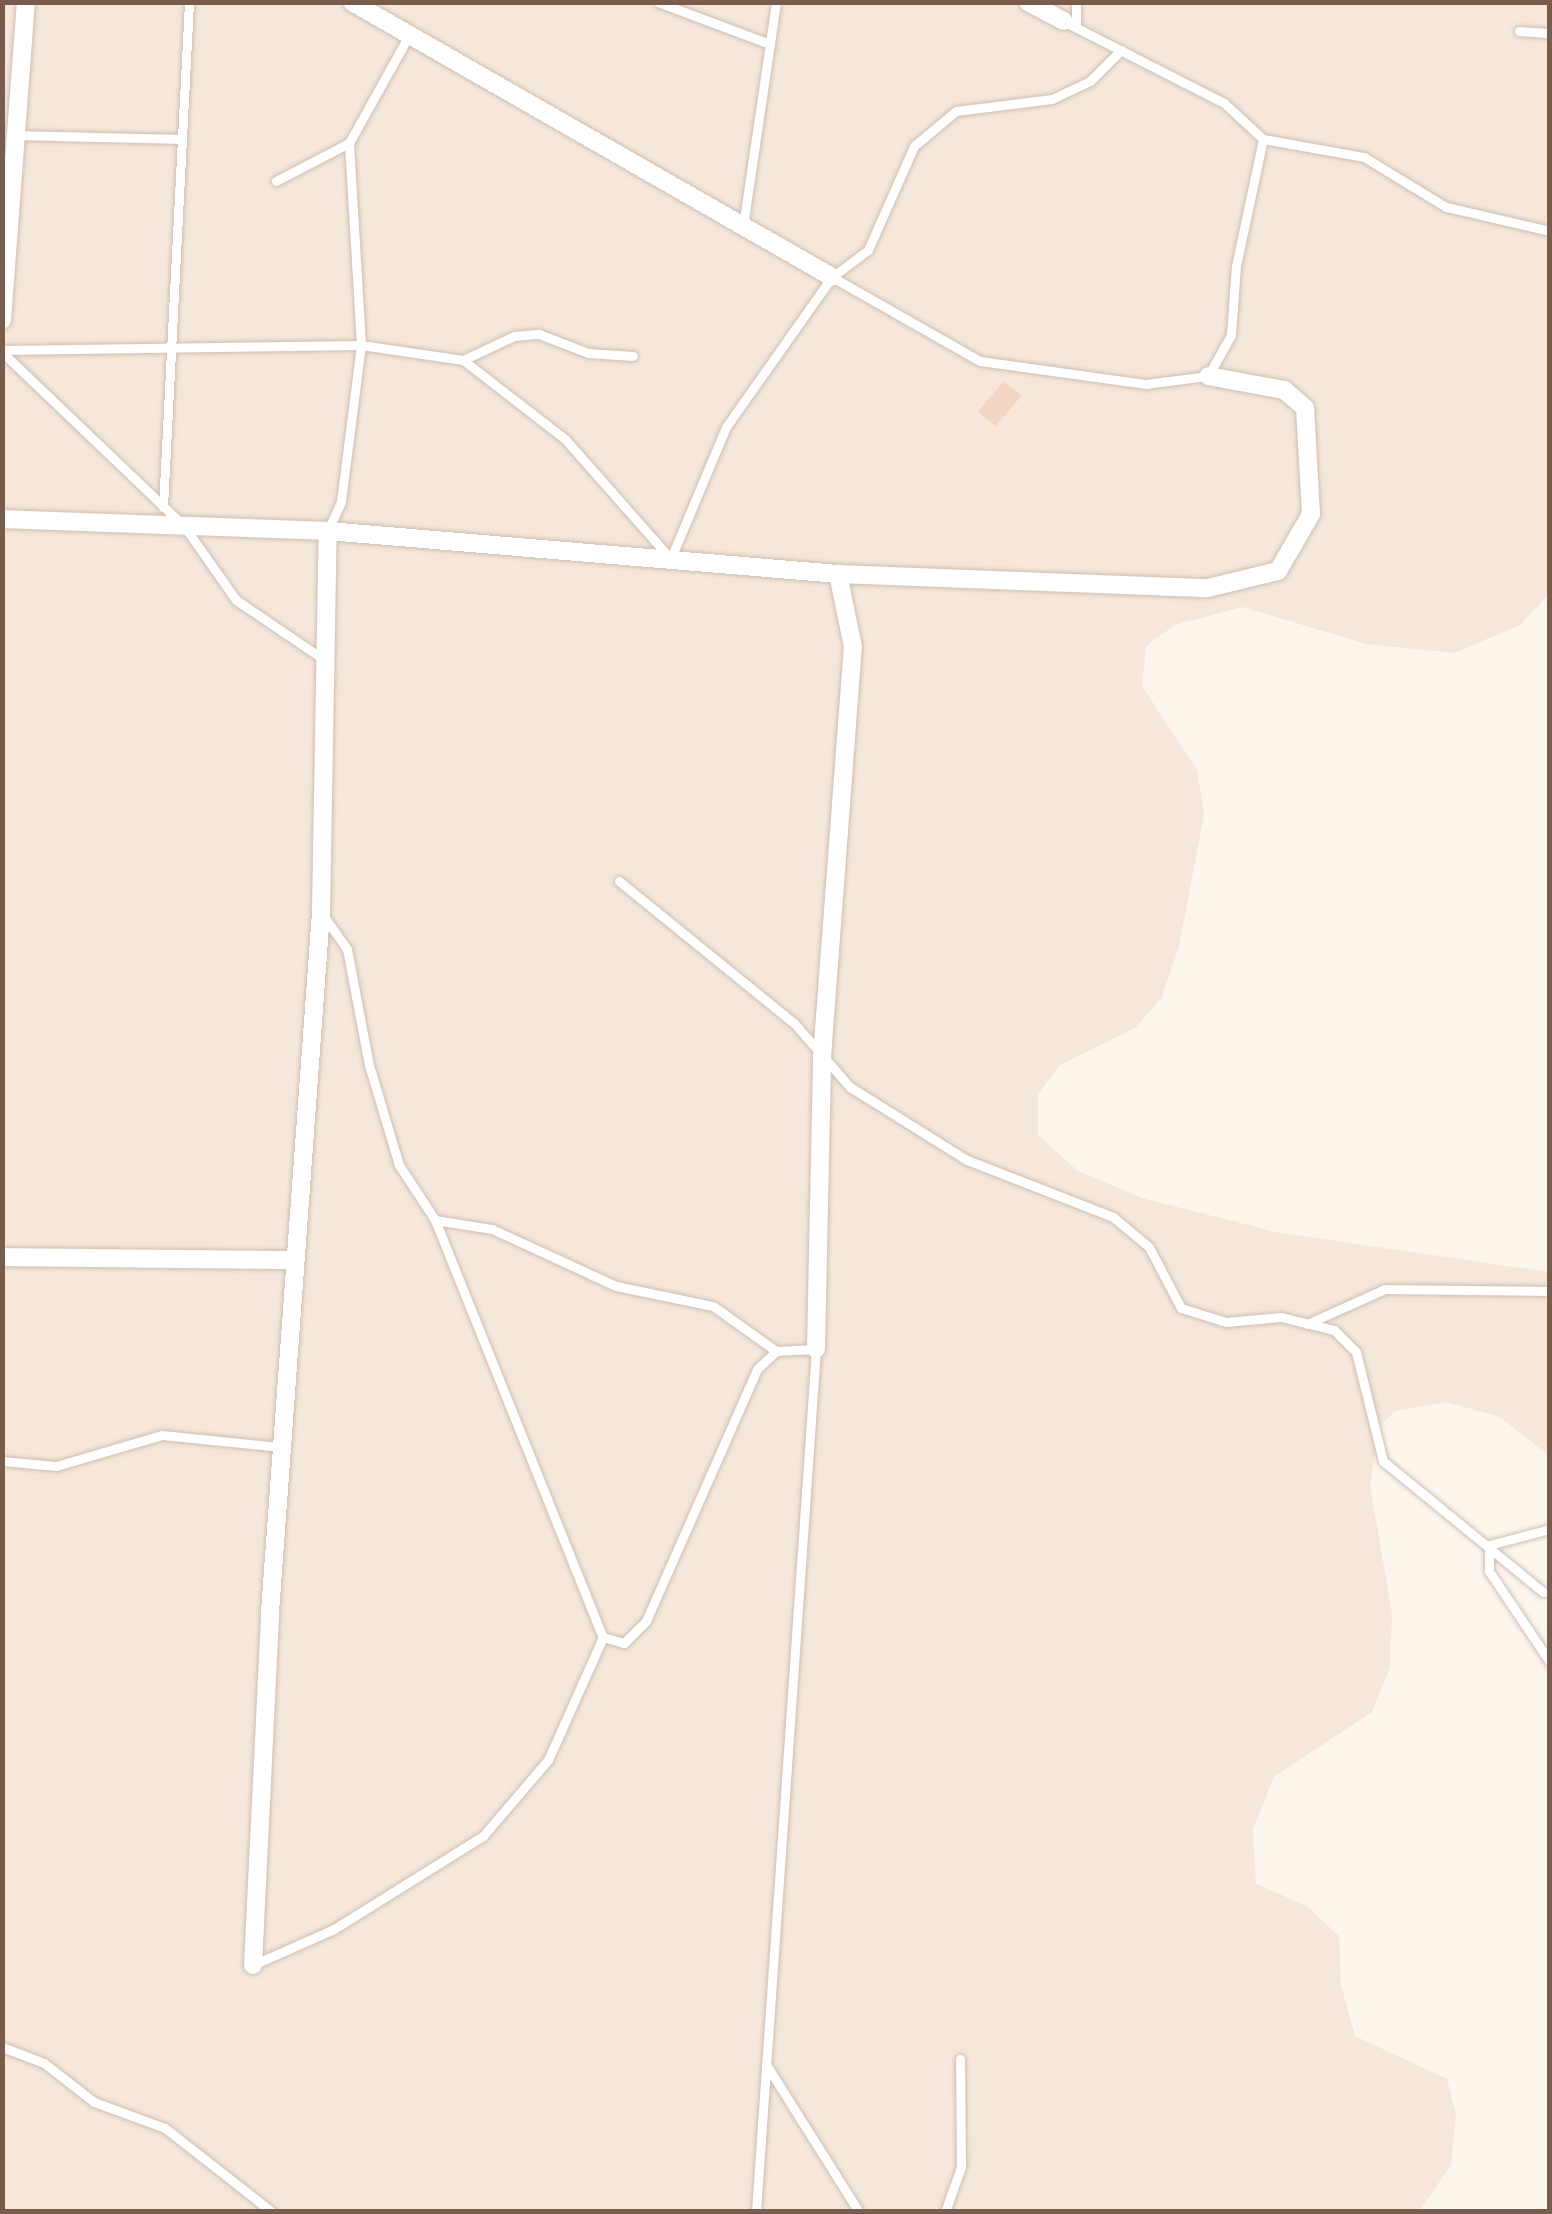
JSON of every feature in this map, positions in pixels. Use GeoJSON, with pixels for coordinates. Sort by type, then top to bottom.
{"type":"FeatureCollection","features":[{"type":"Feature","properties":{"kind":"street"},"geometry":{"type":"LineString","coordinates":[[2,320],[26,2]]}},
{"type":"Feature","properties":{"kind":"street"},"geometry":{"type":"LineString","coordinates":[[352,2],[832,277]]}},
{"type":"Feature","properties":{"kind":"street"},"geometry":{"type":"LineString","coordinates":[[1028,2],[1069,24]]}},
{"type":"Feature","properties":{"kind":"street"},"geometry":{"type":"LineString","coordinates":[[2,520],[328,530],[838,574],[1172,592],[1278,571],[1311,514],[1305,408],[1284,390],[1208,376]]}},
{"type":"Feature","properties":{"kind":"street"},"geometry":{"type":"LineString","coordinates":[[254,1965],[281,1447],[321,913],[328,530]]}},
{"type":"Feature","properties":{"kind":"street"},"geometry":{"type":"LineString","coordinates":[[816,1348],[822,1056],[853,647],[838,574]]}},
{"type":"Feature","properties":{"kind":"street"},"geometry":{"type":"LineString","coordinates":[[2,1256],[294,1260]]}},
{"type":"Feature","properties":{"kind":"lane"},"geometry":{"type":"LineString","coordinates":[[163,507],[168,348],[190,2]]}},
{"type":"Feature","properties":{"kind":"lane"},"geometry":{"type":"LineString","coordinates":[[658,2],[770,44]]}},
{"type":"Feature","properties":{"kind":"lane"},"geometry":{"type":"LineString","coordinates":[[743,226],[776,2]]}},
{"type":"Feature","properties":{"kind":"lane"},"geometry":{"type":"LineString","coordinates":[[1076,2],[1069,24],[1224,103],[1264,139],[1364,157],[1446,207],[1550,231]]}},
{"type":"Feature","properties":{"kind":"lane"},"geometry":{"type":"LineString","coordinates":[[1518,31],[1550,33]]}},
{"type":"Feature","properties":{"kind":"lane"},"geometry":{"type":"LineString","coordinates":[[328,530],[341,502],[361,345],[349,143],[409,35]]}},
{"type":"Feature","properties":{"kind":"lane"},"geometry":{"type":"LineString","coordinates":[[2,351],[361,345],[462,360],[566,439],[671,560],[726,426],[832,277],[868,250],[914,146],[956,112],[1052,99],[1090,81],[1120,50]]}},
{"type":"Feature","properties":{"kind":"lane"},"geometry":{"type":"LineString","coordinates":[[16,135],[180,140]]}},
{"type":"Feature","properties":{"kind":"lane"},"geometry":{"type":"LineString","coordinates":[[832,277],[980,361],[1146,384],[1208,376],[1231,335],[1236,266],[1264,139]]}},
{"type":"Feature","properties":{"kind":"lane"},"geometry":{"type":"LineString","coordinates":[[276,181],[349,143]]}},
{"type":"Feature","properties":{"kind":"lane"},"geometry":{"type":"LineString","coordinates":[[462,360],[514,336],[539,334],[588,353],[633,356]]}},
{"type":"Feature","properties":{"kind":"lane"},"geometry":{"type":"LineString","coordinates":[[2,351],[184,526],[236,600],[326,662]]}},
{"type":"Feature","properties":{"kind":"lane"},"geometry":{"type":"LineString","coordinates":[[618,881],[794,1022],[850,1087],[966,1160],[1113,1217],[1149,1247],[1182,1308],[1226,1322],[1307,1324],[1334,1330],[1356,1352],[1384,1461],[1543,1592]]}},
{"type":"Feature","properties":{"kind":"lane"},"geometry":{"type":"LineString","coordinates":[[254,1965],[334,1929],[484,1836],[548,1760],[603,1637],[435,1220],[400,1165],[369,1066],[347,949],[321,913]]}},
{"type":"Feature","properties":{"kind":"lane"},"geometry":{"type":"LineString","coordinates":[[435,1220],[492,1230],[616,1286],[714,1306],[776,1351],[816,1348],[756,2212]]}},
{"type":"Feature","properties":{"kind":"lane"},"geometry":{"type":"LineString","coordinates":[[1307,1324],[1385,1290],[1550,1291]]}},
{"type":"Feature","properties":{"kind":"lane"},"geometry":{"type":"LineString","coordinates":[[603,1637],[624,1643],[646,1621],[714,1480],[745,1392],[776,1351]]}},
{"type":"Feature","properties":{"kind":"lane"},"geometry":{"type":"LineString","coordinates":[[2,1461],[56,1466],[162,1434],[281,1447]]}},
{"type":"Feature","properties":{"kind":"lane"},"geometry":{"type":"LineString","coordinates":[[1490,1545],[1550,1529]]}},
{"type":"Feature","properties":{"kind":"lane"},"geometry":{"type":"LineString","coordinates":[[1490,1545],[1495,1583],[1550,1662]]}},
{"type":"Feature","properties":{"kind":"lane"},"geometry":{"type":"LineString","coordinates":[[2,2048],[44,2063],[94,2102],[165,2128],[272,2212]]}},
{"type":"Feature","properties":{"kind":"lane"},"geometry":{"type":"LineString","coordinates":[[945,2212],[960,2167],[960,2059]]}},
{"type":"Feature","properties":{"kind":"lane"},"geometry":{"type":"LineString","coordinates":[[766,2065],[859,2212]]}},
{"type":"Feature","properties":{"kind":"shaded area"},"geometry":{"type":"Polygon","coordinates":[[[3,3],[1549,3],[1549,594],[1520,625],[1454,653],[1366,644],[1242,607],[1175,625],[1146,646],[1142,686],[1197,770],[1204,815],[1179,947],[1161,999],[1135,1028],[1060,1065],[1038,1094],[1038,1135],[1078,1171],[1142,1198],[1276,1232],[1549,1272],[1549,1456],[1500,1417],[1446,1402],[1395,1411],[1379,1427],[1370,1485],[1392,1614],[1390,1667],[1372,1712],[1274,1777],[1253,1829],[1256,1884],[1307,1906],[1339,1936],[1341,1985],[1355,2036],[1447,2079],[1456,2115],[1451,2165],[1419,2212],[3,2212],[3,3]]]}},
{"type":"Feature","properties":{"kind":"building"},"geometry":{"type":"Polygon","coordinates":[[[1004,381],[1021,396],[995,426],[978,411],[1004,381]]]}}]}
